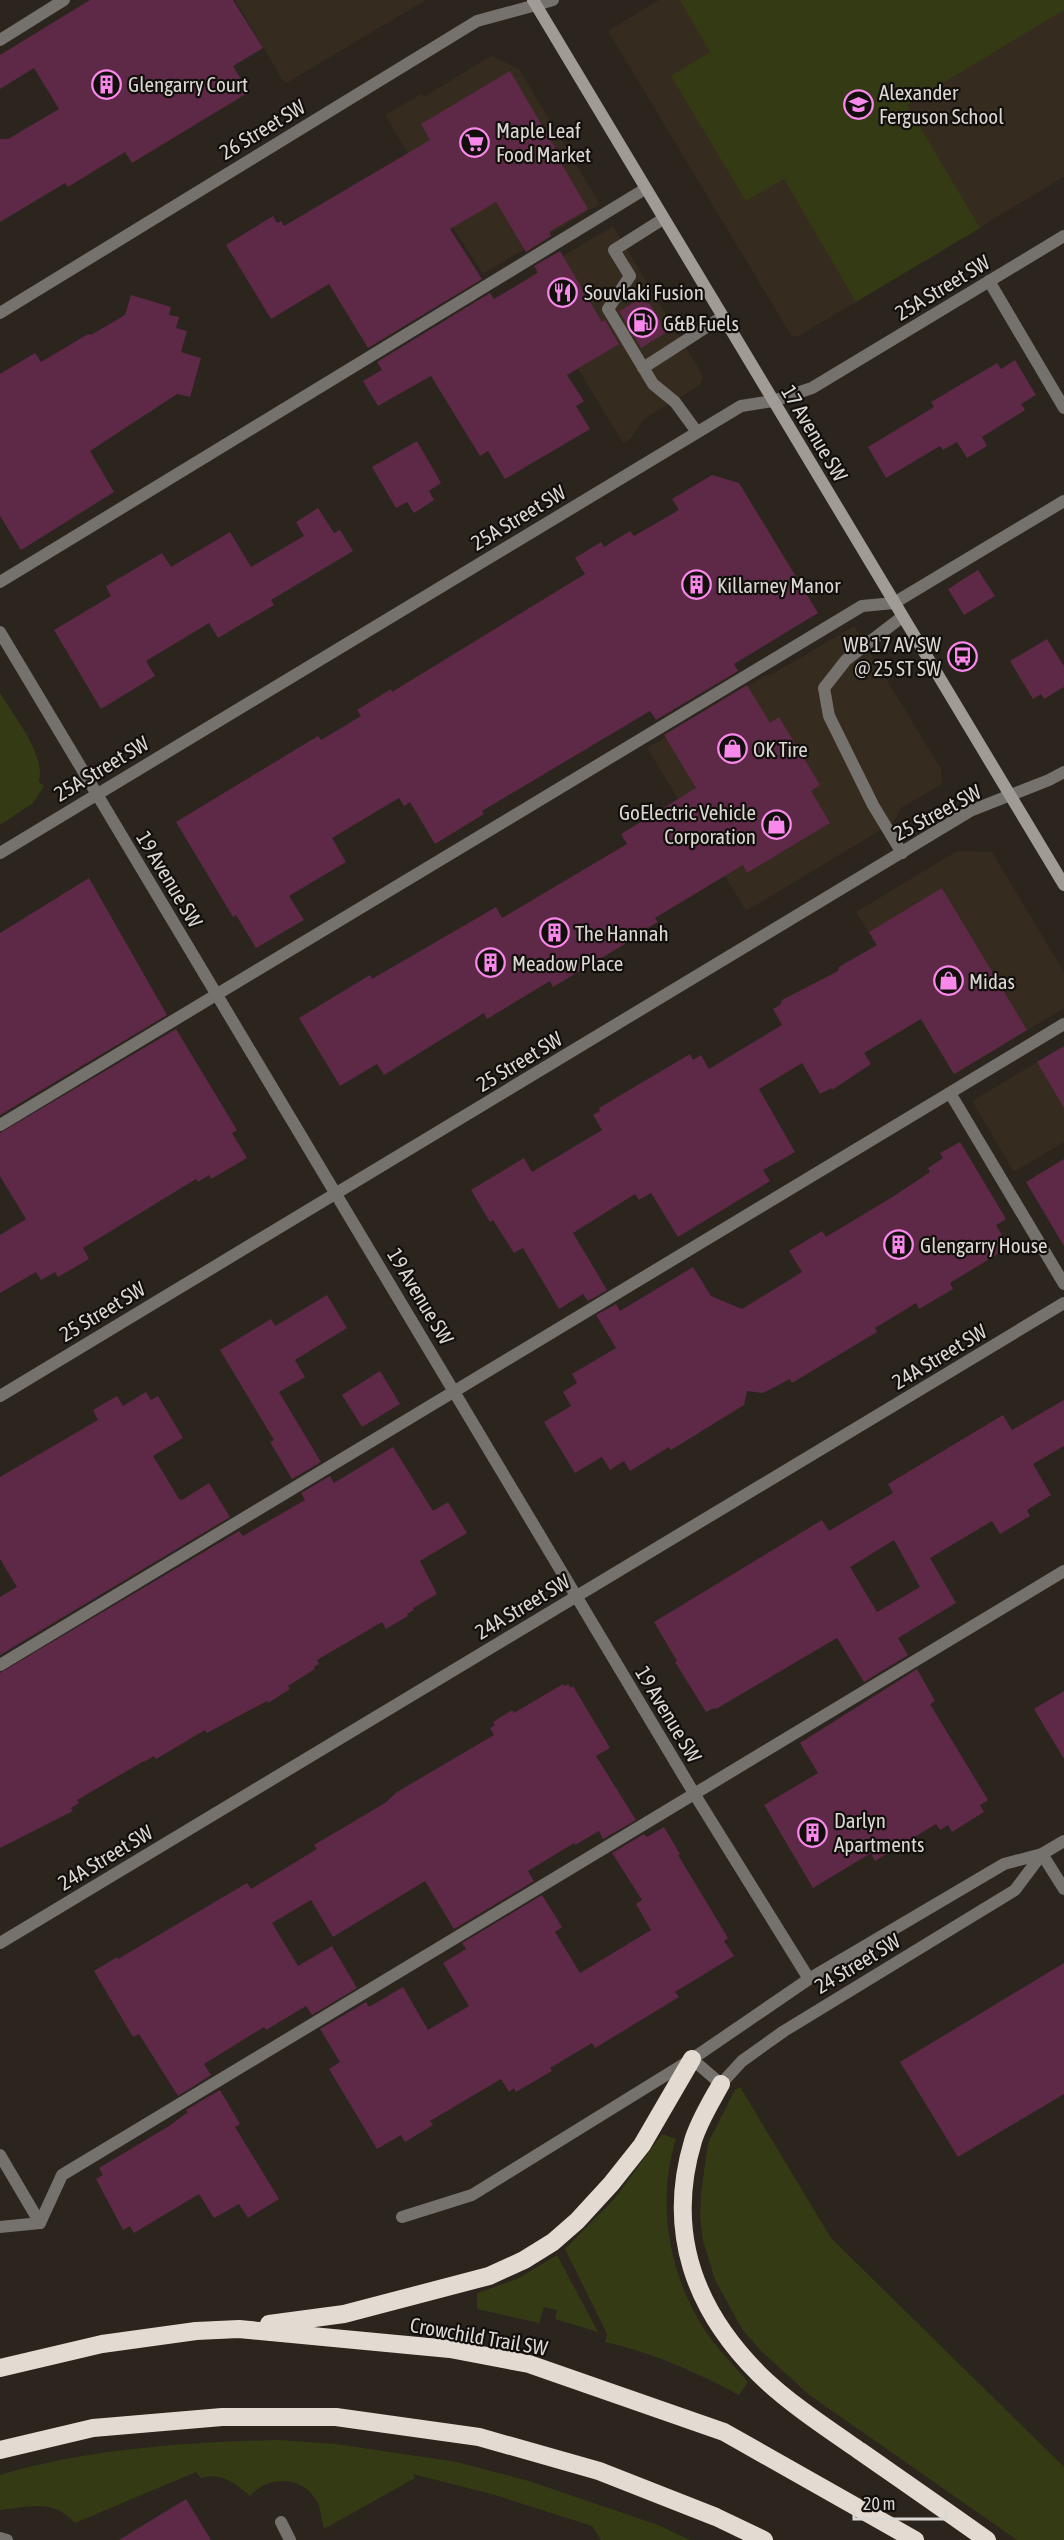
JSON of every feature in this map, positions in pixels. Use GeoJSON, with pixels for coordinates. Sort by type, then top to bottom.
{"type":"FeatureCollection","features":[{"type":"Feature","properties":{"kind":"highway"},"geometry":{"type":"LineString","coordinates":[[238,2329],[344,2314],[489,2276],[524,2260],[553,2242],[578,2221],[611,2184],[642,2145],[692,2060]]}},
{"type":"Feature","properties":{"kind":"highway"},"geometry":{"type":"LineString","coordinates":[[721,2084],[694,2140],[685,2175],[682,2206],[684,2236],[692,2273],[709,2311],[759,2375],[827,2428],[987,2540]]}},
{"type":"Feature","properties":{"kind":"highway","name":"Crowchild Trail SW"},"geometry":{"type":"LineString","coordinates":[[0,2368],[102,2344],[196,2331],[238,2329],[450,2349],[529,2364],[724,2432],[915,2540]]}},
{"type":"Feature","properties":{"kind":"highway"},"geometry":{"type":"LineString","coordinates":[[0,2450],[93,2428],[222,2417],[336,2418],[479,2437],[588,2468],[716,2517],[764,2540]]}},
{"type":"Feature","properties":{"kind":"main road","name":"17 Avenue SW"},"geometry":{"type":"LineString","coordinates":[[534,3],[1064,885]]}},
{"type":"Feature","properties":{"kind":"street"},"geometry":{"type":"LineString","coordinates":[[0,40],[64,0]]}},
{"type":"Feature","properties":{"kind":"street","name":"26 Street SW"},"geometry":{"type":"LineString","coordinates":[[0,313],[477,21],[534,3],[553,0]]}},
{"type":"Feature","properties":{"kind":"street"},"geometry":{"type":"LineString","coordinates":[[0,582],[645,189]]}},
{"type":"Feature","properties":{"kind":"street"},"geometry":{"type":"LineString","coordinates":[[663,219],[614,250],[630,276],[608,309],[653,384],[675,402],[697,432]]}},
{"type":"Feature","properties":{"kind":"street","name":"25A Street SW"},"geometry":{"type":"LineString","coordinates":[[0,853],[741,406],[773,401],[812,388],[1064,236]]}},
{"type":"Feature","properties":{"kind":"street"},"geometry":{"type":"LineString","coordinates":[[989,281],[1064,408]]}},
{"type":"Feature","properties":{"kind":"street"},"geometry":{"type":"LineString","coordinates":[[643,368],[722,317]]}},
{"type":"Feature","properties":{"kind":"street"},"geometry":{"type":"LineString","coordinates":[[0,1125],[862,606],[894,603],[1064,501]]}},
{"type":"Feature","properties":{"kind":"street"},"geometry":{"type":"LineString","coordinates":[[902,853],[873,805],[829,716],[824,688],[846,660],[903,617]]}},
{"type":"Feature","properties":{"kind":"street","name":"19 Avenue SW"},"geometry":{"type":"LineString","coordinates":[[0,632],[695,1795],[809,1979]]}},
{"type":"Feature","properties":{"kind":"street","name":"25 Street SW"},"geometry":{"type":"LineString","coordinates":[[0,1396],[970,812],[1064,772]]}},
{"type":"Feature","properties":{"kind":"street"},"geometry":{"type":"LineString","coordinates":[[0,1665],[1064,1024]]}},
{"type":"Feature","properties":{"kind":"street"},"geometry":{"type":"LineString","coordinates":[[950,1093],[1064,1284]]}},
{"type":"Feature","properties":{"kind":"street","name":"24A Street SW"},"geometry":{"type":"LineString","coordinates":[[0,1943],[1064,1303]]}},
{"type":"Feature","properties":{"kind":"street"},"geometry":{"type":"LineString","coordinates":[[40,2223],[62,2175],[299,2030],[695,1795],[1064,1571]]}},
{"type":"Feature","properties":{"kind":"street","name":"24 Street SW"},"geometry":{"type":"LineString","coordinates":[[402,2217],[472,2195],[692,2060],[809,1979],[1004,1864],[1042,1854],[1064,1841]]}},
{"type":"Feature","properties":{"kind":"street"},"geometry":{"type":"LineString","coordinates":[[1042,1854],[1064,1889]]}},
{"type":"Feature","properties":{"kind":"street","name":"24 Street SW"},"geometry":{"type":"LineString","coordinates":[[721,2084],[742,2061],[784,2031],[1015,1890],[1042,1854]]}},
{"type":"Feature","properties":{"kind":"street"},"geometry":{"type":"LineString","coordinates":[[692,2060],[721,2084]]}},
{"type":"Feature","properties":{"kind":"street"},"geometry":{"type":"LineString","coordinates":[[0,2155],[40,2223]]}},
{"type":"Feature","properties":{"kind":"street"},"geometry":{"type":"LineString","coordinates":[[0,2227],[40,2223]]}},
{"type":"Feature","properties":{"kind":"street"},"geometry":{"type":"LineString","coordinates":[[281,2522],[290,2540]]}},
{"type":"Feature","properties":{"kind":"street"},"geometry":{"type":"LineString","coordinates":[[0,2538],[7,2540]]}},
{"type":"Feature","properties":{"kind":"shaded area"},"geometry":{"type":"Polygon","coordinates":[[[235,0],[426,0],[285,84],[235,0]]]}},
{"type":"Feature","properties":{"kind":"shaded area","name":"Alexander Ferguson School"},"geometry":{"type":"Polygon","coordinates":[[[659,0],[1064,0],[1064,177],[799,336],[792,337],[608,31],[659,0]]]}},
{"type":"Feature","properties":{"kind":"shaded area"},"geometry":{"type":"Polygon","coordinates":[[[491,56],[519,69],[600,204],[483,274],[385,115],[421,94],[425,96],[491,56]]]}},
{"type":"Feature","properties":{"kind":"shaded area"},"geometry":{"type":"Polygon","coordinates":[[[613,226],[703,376],[700,385],[644,419],[630,439],[623,443],[524,280],[613,226]]]}},
{"type":"Feature","properties":{"kind":"shaded area"},"geometry":{"type":"Polygon","coordinates":[[[854,626],[941,769],[942,784],[901,808],[894,822],[746,911],[647,748],[763,677],[776,672],[854,626]]]}},
{"type":"Feature","properties":{"kind":"shaded area"},"geometry":{"type":"Polygon","coordinates":[[[957,851],[992,852],[1064,972],[1064,1008],[954,1075],[856,912],[957,851]]]}},
{"type":"Feature","properties":{"kind":"shaded area"},"geometry":{"type":"Polygon","coordinates":[[[1064,1046],[1064,1142],[1014,1172],[972,1101],[1064,1046]]]}},
{"type":"Feature","properties":{"kind":"green space","name":"Alexander Ferguson School"},"geometry":{"type":"Polygon","coordinates":[[[680,0],[1064,0],[1064,10],[907,105],[980,228],[856,302],[784,179],[746,201],[671,76],[710,52],[680,0]]]}},
{"type":"Feature","properties":{"kind":"green space"},"geometry":{"type":"Polygon","coordinates":[[[0,693],[33,748],[40,771],[39,782],[44,786],[33,803],[0,825],[0,693]]]}},
{"type":"Feature","properties":{"kind":"green space"},"geometry":{"type":"Polygon","coordinates":[[[740,2087],[831,2238],[1064,2467],[1064,2540],[1017,2540],[808,2394],[760,2350],[742,2329],[715,2280],[703,2241],[700,2217],[708,2143],[735,2090],[740,2087]]]}},
{"type":"Feature","properties":{"kind":"green space"},"geometry":{"type":"Polygon","coordinates":[[[662,2134],[676,2139],[667,2188],[669,2237],[674,2261],[692,2308],[704,2329],[748,2382],[739,2395],[674,2364],[640,2351],[605,2342],[607,2334],[565,2249],[615,2198],[662,2134]]]}},
{"type":"Feature","properties":{"kind":"green space"},"geometry":{"type":"Polygon","coordinates":[[[557,2255],[598,2332],[555,2319],[557,2310],[544,2307],[539,2323],[477,2309],[477,2293],[517,2279],[557,2255]]]}},
{"type":"Feature","properties":{"kind":"green space"},"geometry":{"type":"Polygon","coordinates":[[[278,2440],[336,2444],[457,2462],[529,2481],[658,2525],[690,2540],[601,2540],[592,2526],[495,2495],[413,2474],[415,2478],[324,2529],[317,2502],[304,2487],[285,2481],[276,2482],[266,2484],[250,2496],[227,2480],[215,2476],[201,2478],[196,2472],[75,2523],[67,2515],[49,2507],[31,2506],[0,2510],[0,2475],[33,2466],[138,2448],[278,2440]]]}},
{"type":"Feature","properties":{"kind":"building","name":"Glengarry Court"},"geometry":{"type":"Polygon","coordinates":[[[90,0],[233,0],[263,48],[233,66],[249,92],[132,163],[125,152],[68,187],[65,183],[0,222],[0,139],[8,139],[59,109],[34,68],[0,89],[0,55],[90,0]]]}},
{"type":"Feature","properties":{"kind":"building"},"geometry":{"type":"Polygon","coordinates":[[[510,71],[563,161],[561,163],[588,209],[549,232],[551,236],[526,252],[496,202],[450,229],[482,279],[368,348],[329,284],[271,319],[226,245],[273,216],[277,223],[281,221],[284,226],[430,140],[421,124],[510,71]]]}},
{"type":"Feature","properties":{"kind":"building"},"geometry":{"type":"Polygon","coordinates":[[[560,251],[602,322],[605,320],[619,344],[567,375],[584,401],[576,406],[590,429],[505,479],[488,451],[480,456],[431,376],[378,406],[363,381],[382,370],[377,362],[490,293],[494,299],[538,273],[534,266],[560,251]]]}},
{"type":"Feature","properties":{"kind":"building"},"geometry":{"type":"Polygon","coordinates":[[[131,295],[171,307],[169,315],[179,317],[176,328],[187,331],[181,352],[201,358],[190,397],[177,394],[90,451],[114,492],[21,550],[0,516],[0,374],[35,353],[41,362],[125,315],[131,295]]]}},
{"type":"Feature","properties":{"kind":"building"},"geometry":{"type":"Polygon","coordinates":[[[645,296],[667,332],[641,348],[619,311],[645,296]]]}},
{"type":"Feature","properties":{"kind":"building"},"geometry":{"type":"Polygon","coordinates":[[[1015,360],[1036,395],[1021,404],[1025,410],[982,437],[987,446],[967,458],[957,442],[943,450],[940,446],[886,478],[868,447],[934,407],[931,402],[997,363],[1001,369],[1015,360]]]}},
{"type":"Feature","properties":{"kind":"building"},"geometry":{"type":"Polygon","coordinates":[[[417,441],[441,483],[429,491],[434,500],[414,513],[407,502],[396,508],[372,467],[417,441]]]}},
{"type":"Feature","properties":{"kind":"building"},"geometry":{"type":"Polygon","coordinates":[[[712,475],[739,483],[818,613],[734,664],[738,671],[656,720],[650,711],[482,811],[484,814],[435,844],[410,802],[404,806],[399,798],[332,838],[346,862],[289,896],[304,920],[256,948],[236,915],[233,917],[176,822],[318,736],[321,740],[361,716],[357,710],[391,689],[392,692],[585,574],[575,558],[601,542],[604,547],[630,531],[634,536],[679,510],[672,499],[712,475]]]}},
{"type":"Feature","properties":{"kind":"building"},"geometry":{"type":"Polygon","coordinates":[[[318,508],[334,533],[340,530],[353,551],[271,600],[274,605],[218,638],[209,623],[146,661],[155,676],[101,709],[54,630],[111,596],[106,586],[162,553],[171,567],[230,532],[251,567],[304,536],[296,522],[318,508]]]}},
{"type":"Feature","properties":{"kind":"building"},"geometry":{"type":"Polygon","coordinates":[[[978,570],[995,596],[964,615],[948,589],[978,570]]]}},
{"type":"Feature","properties":{"kind":"building"},"geometry":{"type":"Polygon","coordinates":[[[1047,639],[1064,666],[1064,687],[1044,699],[1041,694],[1033,699],[1010,661],[1047,639]]]}},
{"type":"Feature","properties":{"kind":"building"},"geometry":{"type":"Polygon","coordinates":[[[747,685],[770,723],[779,717],[820,785],[811,791],[830,823],[747,873],[743,865],[655,918],[658,922],[644,930],[645,932],[553,987],[550,981],[487,1019],[484,1013],[384,1075],[377,1064],[340,1086],[299,1018],[370,975],[372,979],[496,907],[502,918],[627,844],[621,834],[696,788],[664,735],[747,685]]]}},
{"type":"Feature","properties":{"kind":"building"},"geometry":{"type":"Polygon","coordinates":[[[89,878],[167,1015],[0,1115],[0,933],[89,878]]]}},
{"type":"Feature","properties":{"kind":"building"},"geometry":{"type":"Polygon","coordinates":[[[942,888],[1027,1030],[954,1074],[921,1019],[864,1053],[871,1064],[832,1090],[831,1088],[820,1094],[802,1063],[759,1089],[795,1152],[763,1170],[770,1181],[678,1237],[651,1193],[639,1200],[635,1194],[573,1233],[607,1290],[588,1301],[583,1294],[559,1309],[523,1248],[514,1253],[493,1220],[490,1222],[471,1190],[524,1158],[532,1172],[602,1130],[593,1115],[600,1111],[599,1108],[690,1054],[693,1060],[701,1055],[709,1069],[782,1025],[773,1009],[781,1004],[782,1000],[838,971],[839,967],[877,945],[869,932],[942,888]]]}},
{"type":"Feature","properties":{"kind":"building"},"geometry":{"type":"Polygon","coordinates":[[[176,1029],[237,1130],[232,1133],[247,1158],[211,1179],[209,1175],[198,1182],[196,1179],[83,1248],[89,1259],[58,1277],[55,1272],[41,1280],[36,1272],[0,1293],[0,1235],[26,1219],[0,1176],[0,1133],[176,1029]]]}},
{"type":"Feature","properties":{"kind":"building"},"geometry":{"type":"Polygon","coordinates":[[[1064,1046],[1064,1108],[1037,1062],[1064,1046]]]}},
{"type":"Feature","properties":{"kind":"building"},"geometry":{"type":"Polygon","coordinates":[[[960,1142],[1006,1219],[996,1225],[1009,1247],[950,1283],[953,1289],[919,1309],[916,1303],[875,1328],[877,1332],[792,1383],[790,1379],[763,1393],[747,1391],[744,1405],[671,1450],[669,1447],[630,1471],[624,1461],[610,1470],[602,1457],[575,1473],[544,1422],[571,1406],[563,1392],[577,1383],[572,1374],[616,1348],[596,1315],[616,1304],[620,1311],[693,1267],[711,1296],[742,1309],[802,1272],[789,1251],[822,1231],[826,1237],[894,1196],[930,1172],[928,1168],[943,1158],[940,1153],[960,1142]]]}},
{"type":"Feature","properties":{"kind":"building"},"geometry":{"type":"Polygon","coordinates":[[[1064,1159],[1064,1246],[1026,1182],[1064,1159]]]}},
{"type":"Feature","properties":{"kind":"building"},"geometry":{"type":"Polygon","coordinates":[[[327,1295],[347,1328],[295,1360],[305,1377],[279,1392],[321,1462],[292,1479],[270,1442],[274,1440],[220,1350],[271,1319],[275,1326],[327,1295]]]}},
{"type":"Feature","properties":{"kind":"building"},"geometry":{"type":"Polygon","coordinates":[[[380,1371],[400,1404],[362,1427],[342,1395],[380,1371]]]}},
{"type":"Feature","properties":{"kind":"building"},"geometry":{"type":"Polygon","coordinates":[[[146,1392],[151,1400],[158,1396],[183,1438],[153,1456],[179,1499],[182,1500],[209,1483],[230,1517],[0,1655],[0,1597],[17,1587],[0,1559],[0,1477],[98,1420],[93,1410],[117,1396],[123,1406],[146,1392]]]}},
{"type":"Feature","properties":{"kind":"building"},"geometry":{"type":"Polygon","coordinates":[[[1064,1400],[1064,1446],[1033,1464],[1051,1495],[1027,1510],[1030,1516],[1000,1534],[992,1521],[930,1558],[956,1603],[898,1638],[908,1655],[864,1682],[837,1638],[716,1709],[706,1712],[675,1662],[677,1661],[654,1622],[822,1520],[829,1531],[893,1493],[888,1484],[1003,1415],[1012,1430],[1064,1400]],[[894,1540],[850,1567],[877,1612],[920,1587],[894,1540]]]}},
{"type":"Feature","properties":{"kind":"building"},"geometry":{"type":"Polygon","coordinates":[[[393,1447],[433,1511],[448,1502],[467,1533],[420,1561],[437,1594],[413,1608],[414,1610],[407,1614],[408,1616],[386,1629],[382,1622],[317,1660],[319,1664],[314,1667],[315,1669],[288,1686],[290,1689],[268,1703],[267,1701],[207,1733],[205,1730],[156,1759],[154,1756],[144,1761],[77,1800],[79,1803],[71,1808],[73,1811],[0,1848],[0,1673],[239,1531],[243,1536],[305,1500],[301,1493],[330,1476],[334,1483],[393,1447]]]}},
{"type":"Feature","properties":{"kind":"building"},"geometry":{"type":"Polygon","coordinates":[[[917,1669],[935,1701],[930,1704],[988,1800],[980,1805],[984,1812],[952,1832],[948,1825],[940,1830],[936,1824],[875,1861],[871,1853],[813,1888],[764,1805],[818,1773],[800,1743],[917,1669]]]}},
{"type":"Feature","properties":{"kind":"building"},"geometry":{"type":"Polygon","coordinates":[[[563,1684],[564,1686],[568,1684],[571,1688],[573,1686],[610,1748],[596,1756],[636,1820],[603,1839],[599,1831],[575,1845],[574,1843],[528,1871],[534,1881],[454,1929],[425,1881],[333,1937],[311,1900],[272,1923],[298,1966],[332,1946],[357,1988],[312,2015],[306,2006],[266,2030],[264,2027],[204,2064],[211,2075],[178,2096],[139,2034],[133,2037],[94,1971],[247,1883],[251,1889],[317,1849],[314,1845],[385,1803],[397,1792],[494,1735],[490,1728],[495,1725],[493,1722],[512,1710],[514,1713],[563,1684]]]}},
{"type":"Feature","properties":{"kind":"building"},"geometry":{"type":"Polygon","coordinates":[[[1064,1691],[1064,1759],[1034,1709],[1064,1691]]]}},
{"type":"Feature","properties":{"kind":"building"},"geometry":{"type":"Polygon","coordinates":[[[664,1827],[680,1854],[678,1855],[728,1938],[724,1941],[734,1956],[675,1992],[679,1997],[595,2048],[592,2043],[550,2068],[552,2071],[516,2092],[514,2088],[509,2092],[501,2079],[430,2121],[433,2125],[405,2142],[401,2135],[377,2149],[329,2069],[340,2062],[320,2029],[366,2002],[369,2007],[403,1987],[428,2030],[469,2006],[443,1963],[466,1949],[462,1943],[542,1895],[562,1927],[555,1932],[580,1973],[651,1930],[636,1904],[642,1900],[612,1853],[644,1834],[647,1837],[664,1827]]]}},
{"type":"Feature","properties":{"kind":"building"},"geometry":{"type":"Polygon","coordinates":[[[1064,1963],[1064,2094],[958,2157],[900,2062],[1064,1963]]]}},
{"type":"Feature","properties":{"kind":"building"},"geometry":{"type":"Polygon","coordinates":[[[220,2090],[240,2124],[235,2127],[279,2199],[248,2218],[239,2204],[214,2218],[199,2194],[134,2233],[130,2226],[123,2230],[96,2179],[103,2175],[99,2168],[169,2126],[188,2112],[186,2110],[220,2090]]]}},
{"type":"Feature","properties":{"kind":"building"},"geometry":{"type":"Polygon","coordinates":[[[186,2499],[211,2540],[119,2540],[186,2499]]]}},
{"type":"Feature","properties":{"kind":"place","name":"Glengarry Court"},"geometry":{"type":"Point","coordinates":[107,84]}},
{"type":"Feature","properties":{"kind":"place","name":"Alexander Ferguson School"},"geometry":{"type":"Point","coordinates":[858,104]}},
{"type":"Feature","properties":{"kind":"place","name":"Maple Leaf Food Market"},"geometry":{"type":"Point","coordinates":[475,142]}},
{"type":"Feature","properties":{"kind":"place","name":"Souvlaki Fusion"},"geometry":{"type":"Point","coordinates":[563,292]}},
{"type":"Feature","properties":{"kind":"place","name":"G&B Fuels"},"geometry":{"type":"Point","coordinates":[642,323]}},
{"type":"Feature","properties":{"kind":"place","name":"Killarney Manor"},"geometry":{"type":"Point","coordinates":[696,585]}},
{"type":"Feature","properties":{"kind":"place","name":"WB 17 AV SW @ 25 ST SW"},"geometry":{"type":"Point","coordinates":[962,656]}},
{"type":"Feature","properties":{"kind":"place","name":"OK Tire"},"geometry":{"type":"Point","coordinates":[732,749]}},
{"type":"Feature","properties":{"kind":"place","name":"GoElectric Vehicle Corporation"},"geometry":{"type":"Point","coordinates":[777,824]}},
{"type":"Feature","properties":{"kind":"place","name":"The Hannah"},"geometry":{"type":"Point","coordinates":[554,933]}},
{"type":"Feature","properties":{"kind":"place","name":"Meadow Place"},"geometry":{"type":"Point","coordinates":[491,963]}},
{"type":"Feature","properties":{"kind":"place","name":"Midas"},"geometry":{"type":"Point","coordinates":[948,981]}},
{"type":"Feature","properties":{"kind":"place","name":"Glengarry House"},"geometry":{"type":"Point","coordinates":[899,1245]}},
{"type":"Feature","properties":{"kind":"place","name":"Darlyn Apartments"},"geometry":{"type":"Point","coordinates":[813,1832]}}]}
